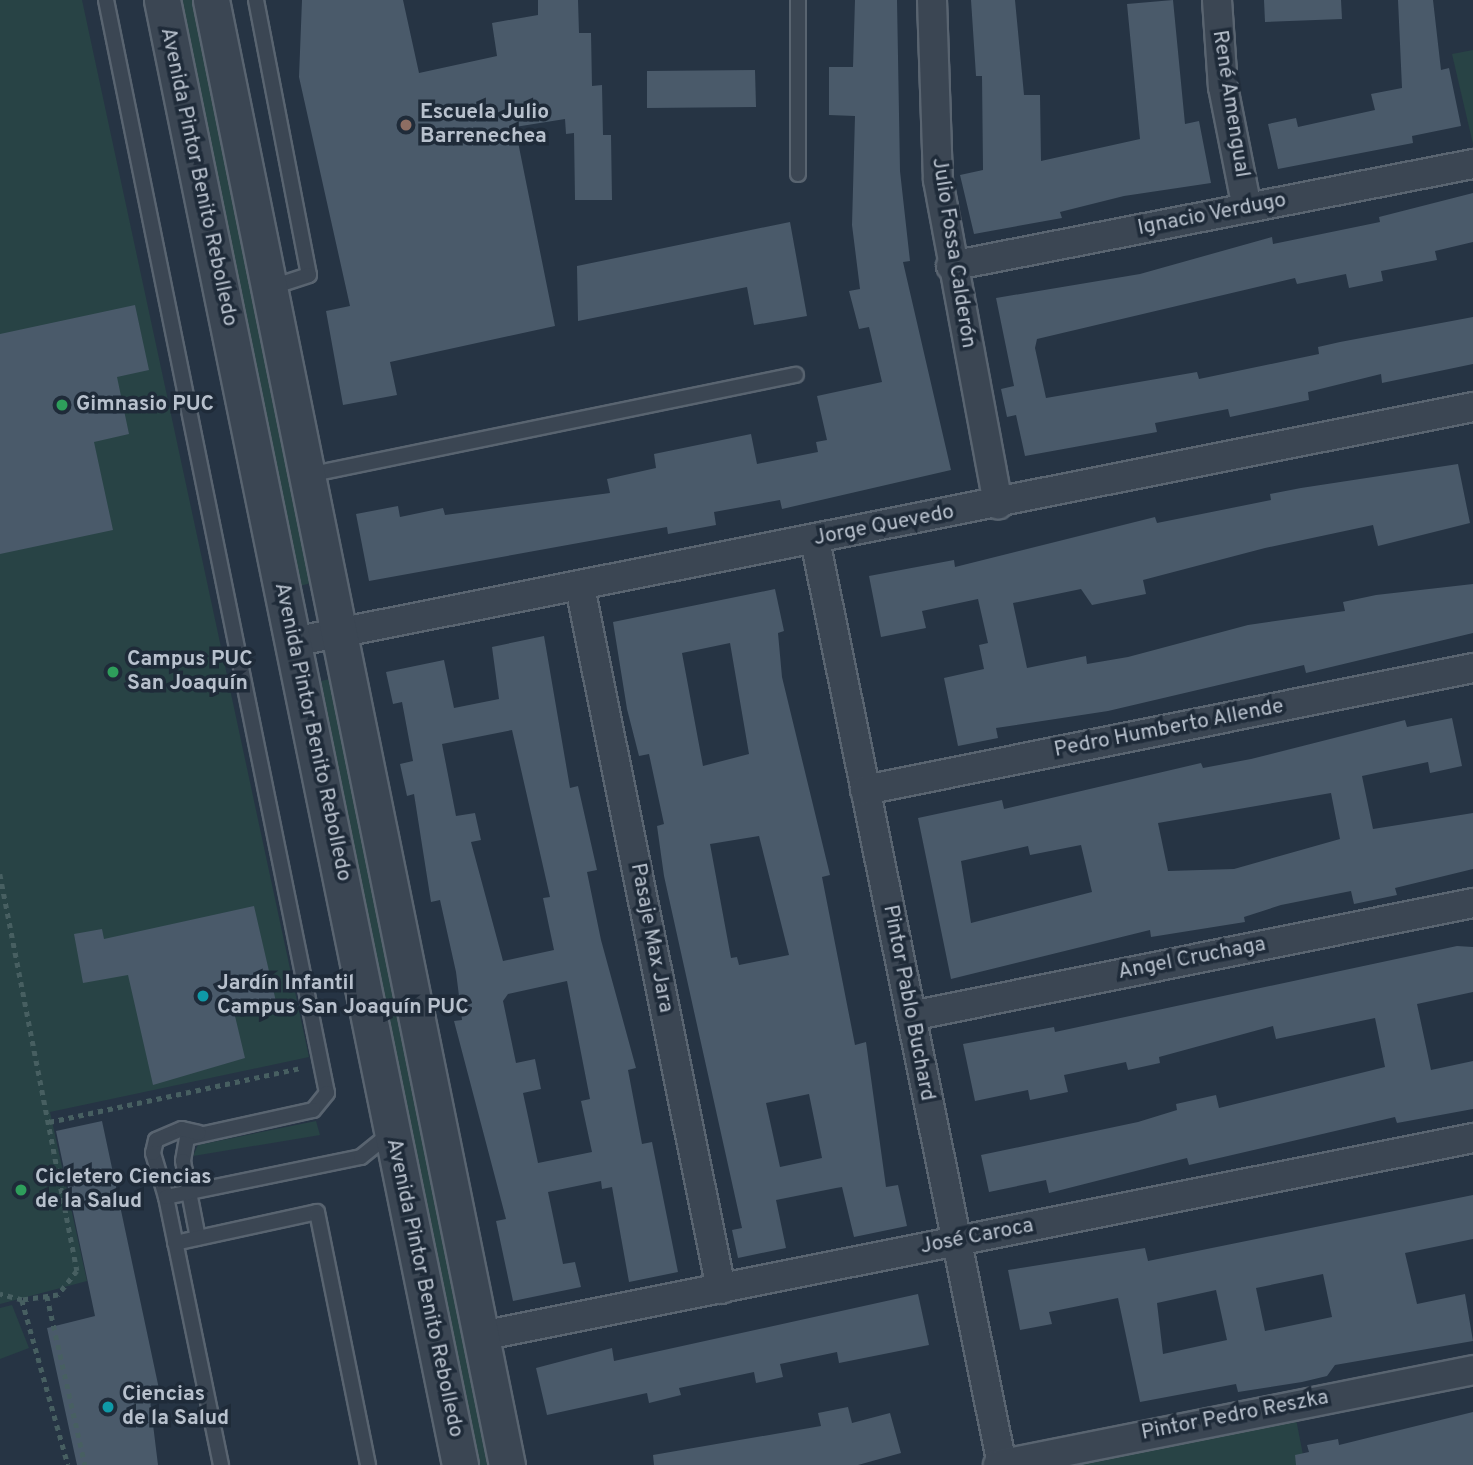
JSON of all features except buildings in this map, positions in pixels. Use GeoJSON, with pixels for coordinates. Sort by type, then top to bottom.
{"type":"FeatureCollection","features":[{"type":"Feature","properties":{"kind":"street","name":"Avenida Pintor Benito Rebolledo"},"geometry":{"type":"LineString","coordinates":[[162,0],[460,1465]]}},
{"type":"Feature","properties":{"kind":"street"},"geometry":{"type":"LineString","coordinates":[[211,0],[507,1465]]}},
{"type":"Feature","properties":{"kind":"street","name":"Julio Fossa Calderón"},"geometry":{"type":"LineString","coordinates":[[932,0],[938,180],[951,266],[998,503]]}},
{"type":"Feature","properties":{"kind":"street","name":"René Amengual"},"geometry":{"type":"LineString","coordinates":[[1217,0],[1223,87],[1247,208]]}},
{"type":"Feature","properties":{"kind":"street","name":"Ignacio Verdugo"},"geometry":{"type":"LineString","coordinates":[[951,266],[1473,164]]}},
{"type":"Feature","properties":{"kind":"street","name":"Jorge Quevedo"},"geometry":{"type":"LineString","coordinates":[[293,642],[580,587],[1473,407]]}},
{"type":"Feature","properties":{"kind":"street","name":"Pintor Pablo Buchard"},"geometry":{"type":"LineString","coordinates":[[815,540],[1000,1465]]}},
{"type":"Feature","properties":{"kind":"street","name":"Pasaje Max Jara"},"geometry":{"type":"LineString","coordinates":[[580,587],[721,1289]]}},
{"type":"Feature","properties":{"kind":"street","name":"Pedro Humberto Allende"},"geometry":{"type":"LineString","coordinates":[[865,790],[1473,668]]}},
{"type":"Feature","properties":{"kind":"street","name":"Angel Cruchaga"},"geometry":{"type":"LineString","coordinates":[[911,1016],[1473,903]]}},
{"type":"Feature","properties":{"kind":"street","name":"José Caroca"},"geometry":{"type":"LineString","coordinates":[[481,1336],[1473,1138]]}},
{"type":"Feature","properties":{"kind":"street","name":"Pintor Pedro Reszka"},"geometry":{"type":"LineString","coordinates":[[1000,1465],[1473,1370]]}},
{"type":"Feature","properties":{"kind":"lane"},"geometry":{"type":"LineString","coordinates":[[106,0],[327,1093],[313,1110],[199,1133],[182,1129],[156,1140],[153,1153],[166,1197],[221,1465]]}},
{"type":"Feature","properties":{"kind":"lane"},"geometry":{"type":"LineString","coordinates":[[256,0],[309,275],[269,288]]}},
{"type":"Feature","properties":{"kind":"lane"},"geometry":{"type":"LineString","coordinates":[[798,0],[798,174]]}},
{"type":"Feature","properties":{"kind":"lane"},"geometry":{"type":"LineString","coordinates":[[307,475],[796,375]]}},
{"type":"Feature","properties":{"kind":"lane"},"geometry":{"type":"LineString","coordinates":[[166,1197],[361,1157],[375,1151],[391,1127]]}},
{"type":"Feature","properties":{"kind":"lane"},"geometry":{"type":"LineString","coordinates":[[198,1238],[188,1192],[183,1147],[199,1133]]}},
{"type":"Feature","properties":{"kind":"lane"},"geometry":{"type":"LineString","coordinates":[[175,1243],[317,1212],[368,1465]]}},
{"type":"Feature","properties":{"kind":"path"},"geometry":{"type":"LineString","coordinates":[[0,874],[77,1271],[65,1292],[22,1300],[0,1294]]}},
{"type":"Feature","properties":{"kind":"path"},"geometry":{"type":"LineString","coordinates":[[49,1122],[311,1066]]}},
{"type":"Feature","properties":{"kind":"path"},"geometry":{"type":"LineString","coordinates":[[47,1296],[85,1465]]}},
{"type":"Feature","properties":{"kind":"path"},"geometry":{"type":"LineString","coordinates":[[22,1300],[68,1465]]}},
{"type":"Feature","properties":{"kind":"green space","name":"Campus PUC San Joaquín"},"geometry":{"type":"Polygon","coordinates":[[[0,0],[82,0],[309,1057],[50,1112],[87,1281],[0,1304],[0,0]]]}},
{"type":"Feature","properties":{"kind":"green space"},"geometry":{"type":"Polygon","coordinates":[[[176,0],[199,0],[316,582],[295,587],[176,0]]]}},
{"type":"Feature","properties":{"kind":"green space"},"geometry":{"type":"Polygon","coordinates":[[[1473,50],[1473,144],[1452,54],[1473,50]]]}},
{"type":"Feature","properties":{"kind":"green space"},"geometry":{"type":"Polygon","coordinates":[[[334,678],[493,1465],[479,1465],[321,681],[334,678]]]}},
{"type":"Feature","properties":{"kind":"green space"},"geometry":{"type":"Polygon","coordinates":[[[316,1121],[320,1135],[193,1156],[198,1145],[316,1121]]]}},
{"type":"Feature","properties":{"kind":"green space"},"geometry":{"type":"Polygon","coordinates":[[[12,1305],[29,1348],[0,1359],[0,1308],[12,1305]]]}},
{"type":"Feature","properties":{"kind":"green space"},"geometry":{"type":"Polygon","coordinates":[[[1296,1419],[1305,1465],[1067,1465],[1296,1419]]]}},
{"type":"Feature","properties":{"kind":"place","name":"Escuela Julio Barrenechea"},"geometry":{"type":"Point","coordinates":[406,125]}},
{"type":"Feature","properties":{"kind":"place","name":"Gimnasio PUC"},"geometry":{"type":"Point","coordinates":[62,405]}},
{"type":"Feature","properties":{"kind":"place","name":"Campus PUC San Joaquín"},"geometry":{"type":"Point","coordinates":[113,672]}},
{"type":"Feature","properties":{"kind":"place","name":"Jardín Infantil Campus San Joaquín PUC"},"geometry":{"type":"Point","coordinates":[203,996]}},
{"type":"Feature","properties":{"kind":"place","name":"Cicletero Ciencias de la Salud"},"geometry":{"type":"Point","coordinates":[21,1190]}},
{"type":"Feature","properties":{"kind":"place","name":"Ciencias de la Salud"},"geometry":{"type":"Point","coordinates":[108,1407]}}]}
